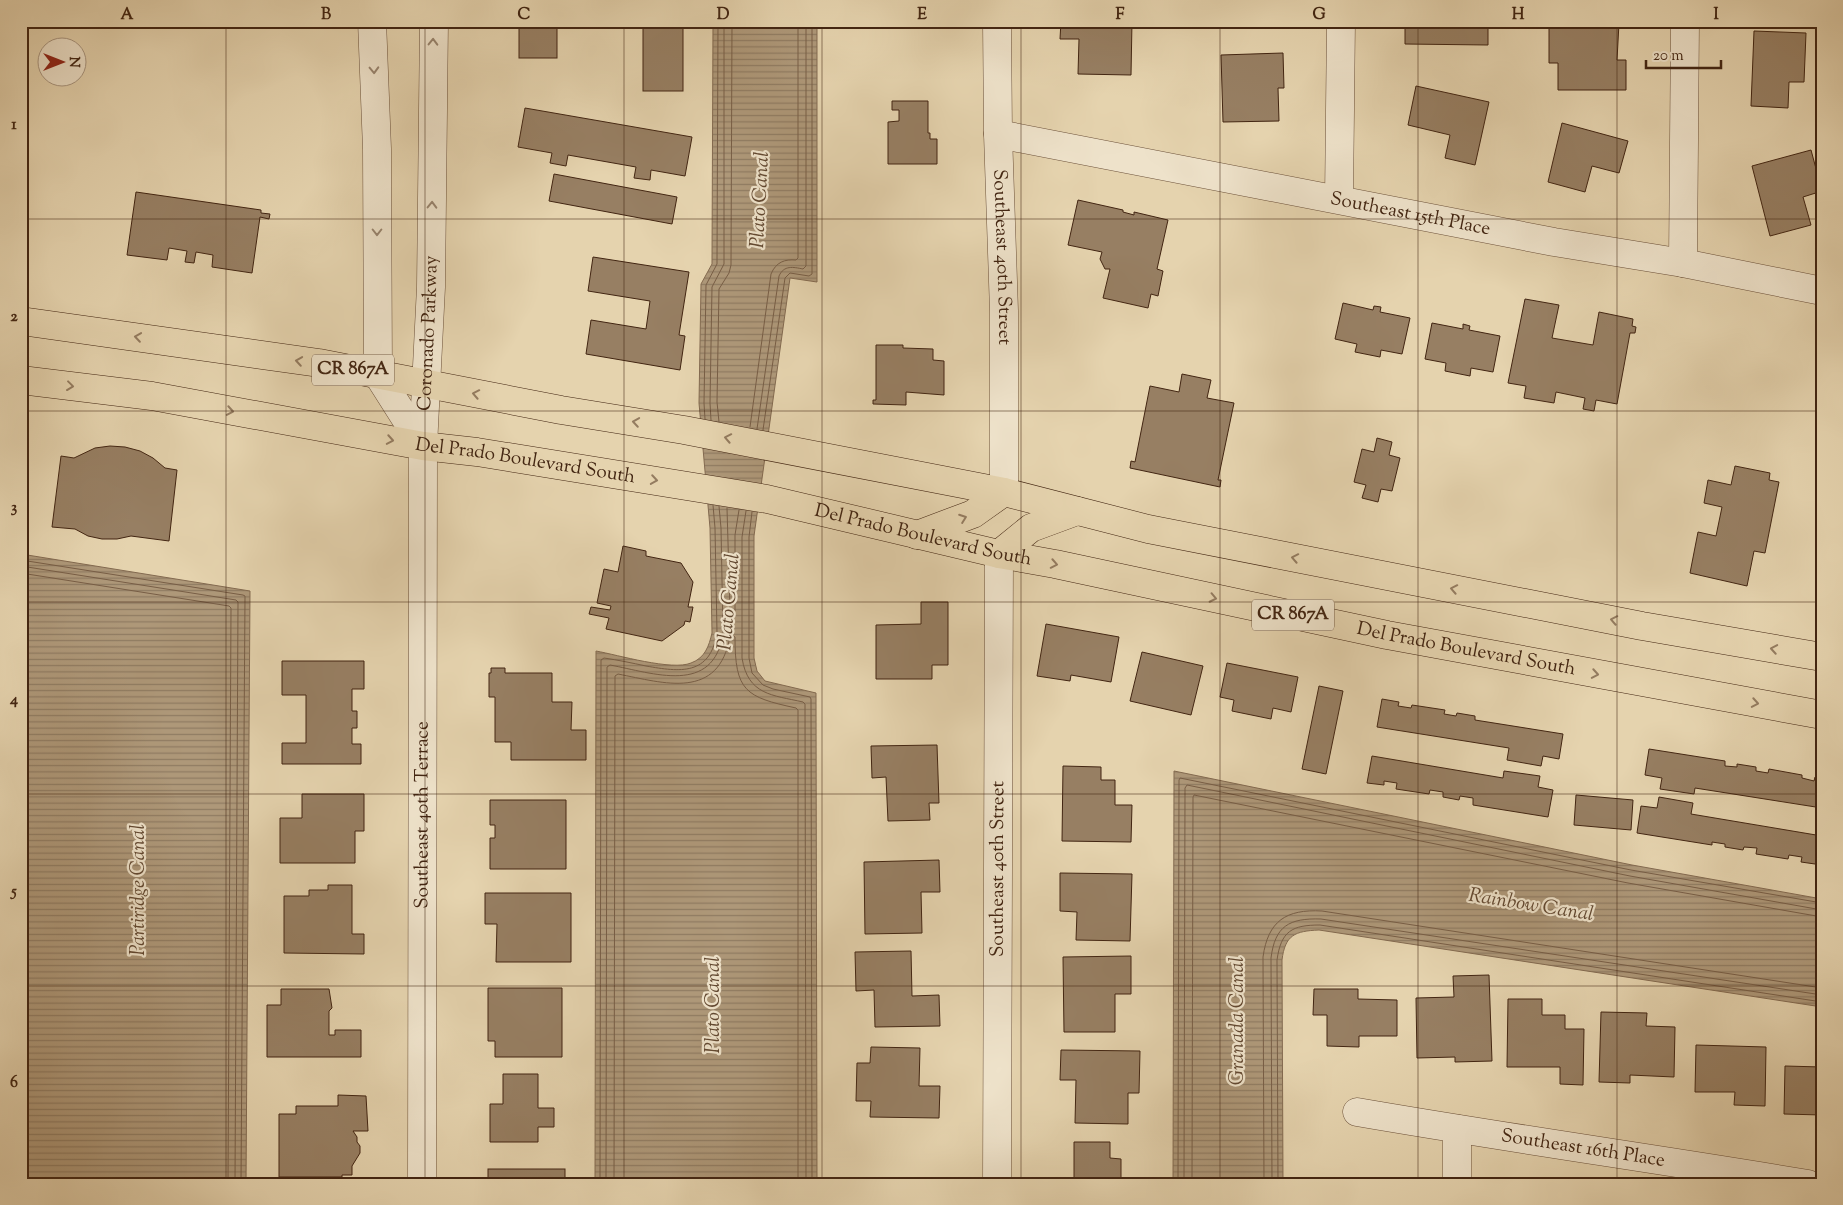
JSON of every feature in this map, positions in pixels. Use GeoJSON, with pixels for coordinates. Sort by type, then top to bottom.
{"type":"FeatureCollection","features":[{"type":"Feature","properties":{"kind":"main road","name":"CR 867A"},"geometry":{"type":"LineString","coordinates":[[21,321],[309,362],[561,410],[684,430],[1004,492],[1168,533],[1642,626],[1822,657]]}},
{"type":"Feature","properties":{"kind":"main road","name":"Del Prado Boulevard South"},"geometry":{"type":"LineString","coordinates":[[21,380],[152,396],[423,446],[477,452],[768,499],[1000,554],[1387,635],[1822,716]]}},
{"type":"Feature","properties":{"kind":"main road"},"geometry":{"type":"LineString","coordinates":[[917,534],[973,514],[1004,492]]}},
{"type":"Feature","properties":{"kind":"main road"},"geometry":{"type":"LineString","coordinates":[[1000,554],[1031,528],[1078,511]]}},
{"type":"Feature","properties":{"kind":"street"},"geometry":{"type":"LineString","coordinates":[[372,21],[376,149],[378,375]]}},
{"type":"Feature","properties":{"kind":"street","name":"Coronado Parkway"},"geometry":{"type":"LineString","coordinates":[[423,446],[431,287],[434,21]]}},
{"type":"Feature","properties":{"kind":"street","name":"Southeast 40th Street"},"geometry":{"type":"LineString","coordinates":[[998,21],[998,134],[1004,310],[1004,492]]}},
{"type":"Feature","properties":{"kind":"street"},"geometry":{"type":"LineString","coordinates":[[1340,199],[1341,21]]}},
{"type":"Feature","properties":{"kind":"street"},"geometry":{"type":"LineString","coordinates":[[1683,263],[1685,21]]}},
{"type":"Feature","properties":{"kind":"street","name":"Southeast 15th Place"},"geometry":{"type":"LineString","coordinates":[[998,134],[1554,242],[1683,263],[1822,291]]}},
{"type":"Feature","properties":{"kind":"street","name":"Coronado Parkway"},"geometry":{"type":"LineString","coordinates":[[378,375],[423,446]]}},
{"type":"Feature","properties":{"kind":"street","name":"Southeast 40th Terrace"},"geometry":{"type":"LineString","coordinates":[[422,1184],[423,446]]}},
{"type":"Feature","properties":{"kind":"street","name":"Southeast 40th Street"},"geometry":{"type":"LineString","coordinates":[[997,1184],[1000,554]]}},
{"type":"Feature","properties":{"kind":"street","name":"Southeast 16th Place"},"geometry":{"type":"LineString","coordinates":[[1357,1112],[1457,1129],[1606,1150],[1808,1184]]}},
{"type":"Feature","properties":{"kind":"street"},"geometry":{"type":"LineString","coordinates":[[1457,1129],[1457,1184]]}},
{"type":"Feature","properties":{"kind":"water","name":"Plato Canal"},"geometry":{"type":"Polygon","coordinates":[[[713,21],[817,21],[817,282],[790,278],[754,536],[754,658],[757,671],[765,681],[816,693],[817,1184],[595,1184],[596,651],[658,664],[682,665],[696,661],[703,655],[708,647],[712,633],[710,528],[699,403],[701,284],[712,264],[713,21]]]}},
{"type":"Feature","properties":{"kind":"water","name":"Partiridge Canal"},"geometry":{"type":"Polygon","coordinates":[[[21,554],[250,591],[246,1184],[21,1184],[21,554]]]}},
{"type":"Feature","properties":{"kind":"water"},"geometry":{"type":"Polygon","coordinates":[[[1174,771],[1632,865],[1822,899],[1822,1007],[1319,930],[1298,933],[1286,945],[1282,960],[1283,1184],[1173,1184],[1174,771]]]}},
{"type":"Feature","properties":{"kind":"building"},"geometry":{"type":"Polygon","coordinates":[[[519,21],[557,21],[557,58],[519,58],[519,21]]]}},
{"type":"Feature","properties":{"kind":"building"},"geometry":{"type":"Polygon","coordinates":[[[643,21],[683,21],[683,91],[643,91],[643,21]]]}},
{"type":"Feature","properties":{"kind":"building"},"geometry":{"type":"Polygon","coordinates":[[[1061,21],[1132,21],[1131,75],[1078,74],[1079,39],[1060,39],[1061,21]]]}},
{"type":"Feature","properties":{"kind":"building"},"geometry":{"type":"Polygon","coordinates":[[[1236,21],[1283,21],[1283,25],[1236,24],[1236,21]]]}},
{"type":"Feature","properties":{"kind":"building"},"geometry":{"type":"Polygon","coordinates":[[[1405,21],[1488,21],[1488,45],[1405,44],[1405,21]]]}},
{"type":"Feature","properties":{"kind":"building"},"geometry":{"type":"Polygon","coordinates":[[[1549,23],[1619,23],[1617,60],[1626,60],[1626,90],[1558,90],[1558,63],[1549,63],[1549,23]]]}},
{"type":"Feature","properties":{"kind":"building"},"geometry":{"type":"Polygon","coordinates":[[[1754,31],[1806,33],[1804,82],[1789,82],[1788,108],[1751,106],[1754,31]]]}},
{"type":"Feature","properties":{"kind":"building"},"geometry":{"type":"Polygon","coordinates":[[[1283,53],[1284,88],[1278,88],[1279,121],[1223,122],[1221,55],[1283,53]]]}},
{"type":"Feature","properties":{"kind":"building"},"geometry":{"type":"Polygon","coordinates":[[[1416,86],[1489,102],[1475,165],[1445,158],[1450,135],[1408,125],[1416,86]]]}},
{"type":"Feature","properties":{"kind":"building"},"geometry":{"type":"Polygon","coordinates":[[[892,101],[928,101],[928,133],[930,133],[930,139],[937,139],[937,164],[888,164],[888,122],[899,121],[899,110],[892,110],[892,101]]]}},
{"type":"Feature","properties":{"kind":"building"},"geometry":{"type":"Polygon","coordinates":[[[525,108],[692,137],[685,176],[651,170],[650,180],[634,178],[636,167],[568,155],[566,166],[550,163],[552,153],[518,147],[525,108]]]}},
{"type":"Feature","properties":{"kind":"building"},"geometry":{"type":"Polygon","coordinates":[[[1562,123],[1628,141],[1619,173],[1592,166],[1585,192],[1548,182],[1562,123]]]}},
{"type":"Feature","properties":{"kind":"building"},"geometry":{"type":"Polygon","coordinates":[[[1811,150],[1822,191],[1803,197],[1811,225],[1770,236],[1752,166],[1811,150]]]}},
{"type":"Feature","properties":{"kind":"building"},"geometry":{"type":"Polygon","coordinates":[[[554,174],[677,197],[672,224],[549,201],[554,174]]]}},
{"type":"Feature","properties":{"kind":"building"},"geometry":{"type":"Polygon","coordinates":[[[136,192],[261,210],[261,213],[270,214],[269,219],[260,217],[252,273],[212,267],[213,255],[196,252],[194,263],[185,262],[187,251],[169,248],[167,260],[127,255],[136,192]]]}},
{"type":"Feature","properties":{"kind":"building"},"geometry":{"type":"Polygon","coordinates":[[[1078,200],[1123,210],[1123,212],[1134,215],[1134,212],[1168,220],[1157,269],[1163,271],[1158,296],[1151,294],[1148,308],[1103,298],[1110,269],[1105,269],[1100,259],[1102,252],[1068,245],[1078,200]]]}},
{"type":"Feature","properties":{"kind":"building"},"geometry":{"type":"Polygon","coordinates":[[[593,257],[689,272],[679,335],[685,336],[680,370],[586,354],[591,320],[646,329],[650,301],[588,291],[593,257]]]}},
{"type":"Feature","properties":{"kind":"building"},"geometry":{"type":"Polygon","coordinates":[[[1525,299],[1559,305],[1552,338],[1593,345],[1599,312],[1633,319],[1632,326],[1636,327],[1635,333],[1630,333],[1617,404],[1596,400],[1594,411],[1583,409],[1585,398],[1556,392],[1554,403],[1524,398],[1526,386],[1508,383],[1525,299]]]}},
{"type":"Feature","properties":{"kind":"building"},"geometry":{"type":"Polygon","coordinates":[[[1343,303],[1373,310],[1374,306],[1381,307],[1380,312],[1410,318],[1402,354],[1381,350],[1380,357],[1355,352],[1357,344],[1335,339],[1343,303]]]}},
{"type":"Feature","properties":{"kind":"building"},"geometry":{"type":"Polygon","coordinates":[[[1432,323],[1463,329],[1463,324],[1470,326],[1469,330],[1500,336],[1493,372],[1471,368],[1470,376],[1445,371],[1446,363],[1425,359],[1432,323]]]}},
{"type":"Feature","properties":{"kind":"building"},"geometry":{"type":"Polygon","coordinates":[[[876,345],[903,345],[903,348],[933,349],[933,360],[944,361],[944,395],[906,392],[906,405],[873,404],[873,400],[876,400],[876,345]]]}},
{"type":"Feature","properties":{"kind":"building"},"geometry":{"type":"Polygon","coordinates":[[[1182,374],[1211,380],[1207,398],[1234,403],[1218,480],[1221,480],[1220,487],[1130,468],[1131,461],[1135,462],[1150,386],[1179,392],[1182,374]]]}},
{"type":"Feature","properties":{"kind":"building"},"geometry":{"type":"Polygon","coordinates":[[[1377,438],[1392,442],[1389,455],[1400,458],[1392,491],[1381,489],[1378,502],[1362,498],[1366,485],[1354,482],[1362,449],[1374,452],[1377,438]]]}},
{"type":"Feature","properties":{"kind":"building"},"geometry":{"type":"Polygon","coordinates":[[[110,446],[140,451],[153,458],[165,468],[177,470],[169,541],[131,536],[117,539],[102,539],[88,536],[75,529],[52,527],[61,456],[74,458],[95,448],[110,446]]]}},
{"type":"Feature","properties":{"kind":"building"},"geometry":{"type":"Polygon","coordinates":[[[1735,466],[1770,473],[1769,480],[1779,482],[1765,553],[1754,551],[1747,586],[1690,573],[1698,532],[1716,536],[1722,507],[1704,503],[1708,480],[1731,485],[1735,466]]]}},
{"type":"Feature","properties":{"kind":"building"},"geometry":{"type":"Polygon","coordinates":[[[623,546],[646,551],[646,556],[681,563],[693,582],[688,607],[693,607],[690,622],[685,621],[684,625],[662,641],[606,629],[609,618],[589,614],[591,607],[610,610],[611,606],[597,603],[604,569],[618,572],[623,546]]]}},
{"type":"Feature","properties":{"kind":"building"},"geometry":{"type":"Polygon","coordinates":[[[921,602],[948,602],[948,665],[932,665],[932,679],[876,679],[876,625],[921,624],[921,602]]]}},
{"type":"Feature","properties":{"kind":"building"},"geometry":{"type":"Polygon","coordinates":[[[1046,624],[1119,637],[1111,682],[1071,675],[1070,681],[1037,676],[1046,624]]]}},
{"type":"Feature","properties":{"kind":"building"},"geometry":{"type":"Polygon","coordinates":[[[1142,652],[1203,666],[1191,715],[1130,701],[1142,652]]]}},
{"type":"Feature","properties":{"kind":"building"},"geometry":{"type":"Polygon","coordinates":[[[282,661],[364,661],[364,689],[352,689],[352,711],[357,711],[357,728],[352,728],[352,744],[361,744],[361,764],[282,764],[282,743],[306,743],[306,695],[282,695],[282,661]]]}},
{"type":"Feature","properties":{"kind":"building"},"geometry":{"type":"Polygon","coordinates":[[[1227,663],[1298,677],[1291,712],[1273,708],[1271,719],[1232,711],[1234,700],[1220,697],[1227,663]]]}},
{"type":"Feature","properties":{"kind":"building"},"geometry":{"type":"Polygon","coordinates":[[[491,668],[505,668],[505,673],[552,673],[552,702],[572,702],[571,730],[586,730],[586,760],[511,760],[511,742],[495,742],[495,697],[489,697],[489,673],[491,673],[491,668]]]}},
{"type":"Feature","properties":{"kind":"building"},"geometry":{"type":"Polygon","coordinates":[[[1319,686],[1343,691],[1326,774],[1302,769],[1319,686]]]}},
{"type":"Feature","properties":{"kind":"building"},"geometry":{"type":"Polygon","coordinates":[[[1382,699],[1399,702],[1398,706],[1411,708],[1412,705],[1445,710],[1444,714],[1456,716],[1457,713],[1475,716],[1475,720],[1563,734],[1559,759],[1543,756],[1541,766],[1507,760],[1509,748],[1377,727],[1382,699]]]}},
{"type":"Feature","properties":{"kind":"building"},"geometry":{"type":"Polygon","coordinates":[[[937,745],[939,803],[929,803],[930,820],[888,821],[886,777],[872,778],[871,746],[937,745]]]}},
{"type":"Feature","properties":{"kind":"building"},"geometry":{"type":"Polygon","coordinates":[[[1649,749],[1725,761],[1725,766],[1737,767],[1737,764],[1756,767],[1756,771],[1768,773],[1769,769],[1802,775],[1802,778],[1814,781],[1815,777],[1822,778],[1822,808],[1695,788],[1694,794],[1660,789],[1662,778],[1645,775],[1649,749]]]}},
{"type":"Feature","properties":{"kind":"building"},"geometry":{"type":"Polygon","coordinates":[[[1372,756],[1503,778],[1504,771],[1540,776],[1538,787],[1553,790],[1548,817],[1473,805],[1473,798],[1460,796],[1459,800],[1443,797],[1443,792],[1430,790],[1429,794],[1396,789],[1397,783],[1384,781],[1384,785],[1367,783],[1372,756]]]}},
{"type":"Feature","properties":{"kind":"building"},"geometry":{"type":"Polygon","coordinates":[[[1063,766],[1101,767],[1101,780],[1115,780],[1115,805],[1132,805],[1131,842],[1062,841],[1063,766]]]}},
{"type":"Feature","properties":{"kind":"building"},"geometry":{"type":"Polygon","coordinates":[[[302,794],[364,794],[364,831],[355,831],[355,863],[280,863],[280,818],[302,818],[302,794]]]}},
{"type":"Feature","properties":{"kind":"building"},"geometry":{"type":"Polygon","coordinates":[[[1576,795],[1633,800],[1631,830],[1574,825],[1576,795]]]}},
{"type":"Feature","properties":{"kind":"building"},"geometry":{"type":"Polygon","coordinates":[[[1659,797],[1693,803],[1691,814],[1822,836],[1822,865],[1801,862],[1802,857],[1789,855],[1788,859],[1756,854],[1757,848],[1744,847],[1743,850],[1725,847],[1725,844],[1712,842],[1712,845],[1637,833],[1641,806],[1657,808],[1659,797]]]}},
{"type":"Feature","properties":{"kind":"building"},"geometry":{"type":"Polygon","coordinates":[[[490,800],[566,800],[566,869],[490,869],[490,838],[495,838],[495,825],[490,825],[490,800]]]}},
{"type":"Feature","properties":{"kind":"building"},"geometry":{"type":"Polygon","coordinates":[[[939,860],[940,892],[921,892],[922,933],[865,934],[864,862],[939,860]]]}},
{"type":"Feature","properties":{"kind":"building"},"geometry":{"type":"Polygon","coordinates":[[[1060,873],[1132,874],[1130,941],[1076,940],[1077,912],[1060,911],[1060,873]]]}},
{"type":"Feature","properties":{"kind":"building"},"geometry":{"type":"Polygon","coordinates":[[[328,885],[352,885],[352,934],[364,934],[364,954],[284,953],[284,896],[309,896],[309,890],[328,890],[328,885]]]}},
{"type":"Feature","properties":{"kind":"building"},"geometry":{"type":"Polygon","coordinates":[[[485,893],[571,893],[571,962],[496,962],[497,924],[485,924],[485,893]]]}},
{"type":"Feature","properties":{"kind":"building"},"geometry":{"type":"Polygon","coordinates":[[[911,951],[912,996],[939,995],[940,1026],[875,1027],[874,990],[856,991],[855,952],[911,951]]]}},
{"type":"Feature","properties":{"kind":"building"},"geometry":{"type":"Polygon","coordinates":[[[1131,956],[1131,994],[1115,994],[1115,1032],[1064,1032],[1063,957],[1131,956]]]}},
{"type":"Feature","properties":{"kind":"building"},"geometry":{"type":"Polygon","coordinates":[[[1489,975],[1492,1061],[1455,1062],[1455,1057],[1417,1058],[1416,998],[1454,997],[1453,976],[1489,975]]]}},
{"type":"Feature","properties":{"kind":"building"},"geometry":{"type":"Polygon","coordinates":[[[488,988],[562,988],[562,1057],[495,1057],[495,1041],[488,1041],[488,988]]]}},
{"type":"Feature","properties":{"kind":"building"},"geometry":{"type":"Polygon","coordinates":[[[281,989],[329,989],[332,1008],[329,1011],[329,1035],[335,1035],[335,1030],[361,1030],[361,1057],[267,1057],[267,1005],[281,1005],[281,989]]]}},
{"type":"Feature","properties":{"kind":"building"},"geometry":{"type":"Polygon","coordinates":[[[1314,989],[1358,989],[1358,999],[1397,1000],[1397,1036],[1359,1036],[1359,1047],[1327,1046],[1327,1015],[1313,1015],[1314,989]]]}},
{"type":"Feature","properties":{"kind":"building"},"geometry":{"type":"Polygon","coordinates":[[[1508,999],[1542,999],[1542,1015],[1565,1015],[1565,1029],[1584,1029],[1583,1085],[1560,1084],[1560,1067],[1507,1067],[1508,999]]]}},
{"type":"Feature","properties":{"kind":"building"},"geometry":{"type":"Polygon","coordinates":[[[1601,1012],[1647,1013],[1646,1026],[1675,1027],[1674,1077],[1630,1075],[1630,1083],[1599,1082],[1601,1012]]]}},
{"type":"Feature","properties":{"kind":"building"},"geometry":{"type":"Polygon","coordinates":[[[1696,1045],[1766,1047],[1765,1106],[1734,1105],[1735,1092],[1695,1092],[1696,1045]]]}},
{"type":"Feature","properties":{"kind":"building"},"geometry":{"type":"Polygon","coordinates":[[[871,1047],[920,1048],[919,1086],[940,1086],[939,1118],[870,1117],[871,1101],[856,1101],[857,1063],[870,1063],[871,1047]]]}},
{"type":"Feature","properties":{"kind":"building"},"geometry":{"type":"Polygon","coordinates":[[[1061,1050],[1140,1051],[1139,1093],[1128,1093],[1128,1124],[1075,1123],[1076,1080],[1060,1080],[1061,1050]]]}},
{"type":"Feature","properties":{"kind":"building"},"geometry":{"type":"Polygon","coordinates":[[[1785,1066],[1822,1067],[1822,1115],[1784,1114],[1785,1066]]]}},
{"type":"Feature","properties":{"kind":"building"},"geometry":{"type":"Polygon","coordinates":[[[503,1074],[538,1074],[538,1108],[554,1108],[554,1127],[538,1127],[538,1142],[490,1142],[490,1104],[503,1104],[503,1074]]]}},
{"type":"Feature","properties":{"kind":"building"},"geometry":{"type":"Polygon","coordinates":[[[338,1095],[366,1096],[368,1131],[353,1131],[360,1146],[360,1153],[352,1166],[352,1175],[342,1175],[342,1177],[279,1177],[279,1114],[296,1114],[296,1106],[338,1106],[338,1095]]]}},
{"type":"Feature","properties":{"kind":"building"},"geometry":{"type":"Polygon","coordinates":[[[1074,1142],[1110,1142],[1110,1158],[1121,1159],[1121,1184],[1074,1184],[1074,1142]]]}},
{"type":"Feature","properties":{"kind":"building"},"geometry":{"type":"Polygon","coordinates":[[[488,1169],[565,1169],[565,1184],[488,1184],[488,1169]]]}},
{"type":"Feature","properties":{"kind":"building"},"geometry":{"type":"Polygon","coordinates":[[[1375,1182],[1375,1184],[1324,1184],[1324,1183],[1375,1182]]]}},
{"type":"Feature","properties":{"kind":"water label","name":"Rainbow Canal"},"geometry":{"type":"Point","coordinates":[1531,906]}},
{"type":"Feature","properties":{"kind":"water label","name":"Granada Canal"},"geometry":{"type":"Point","coordinates":[1238,1021]}}]}
